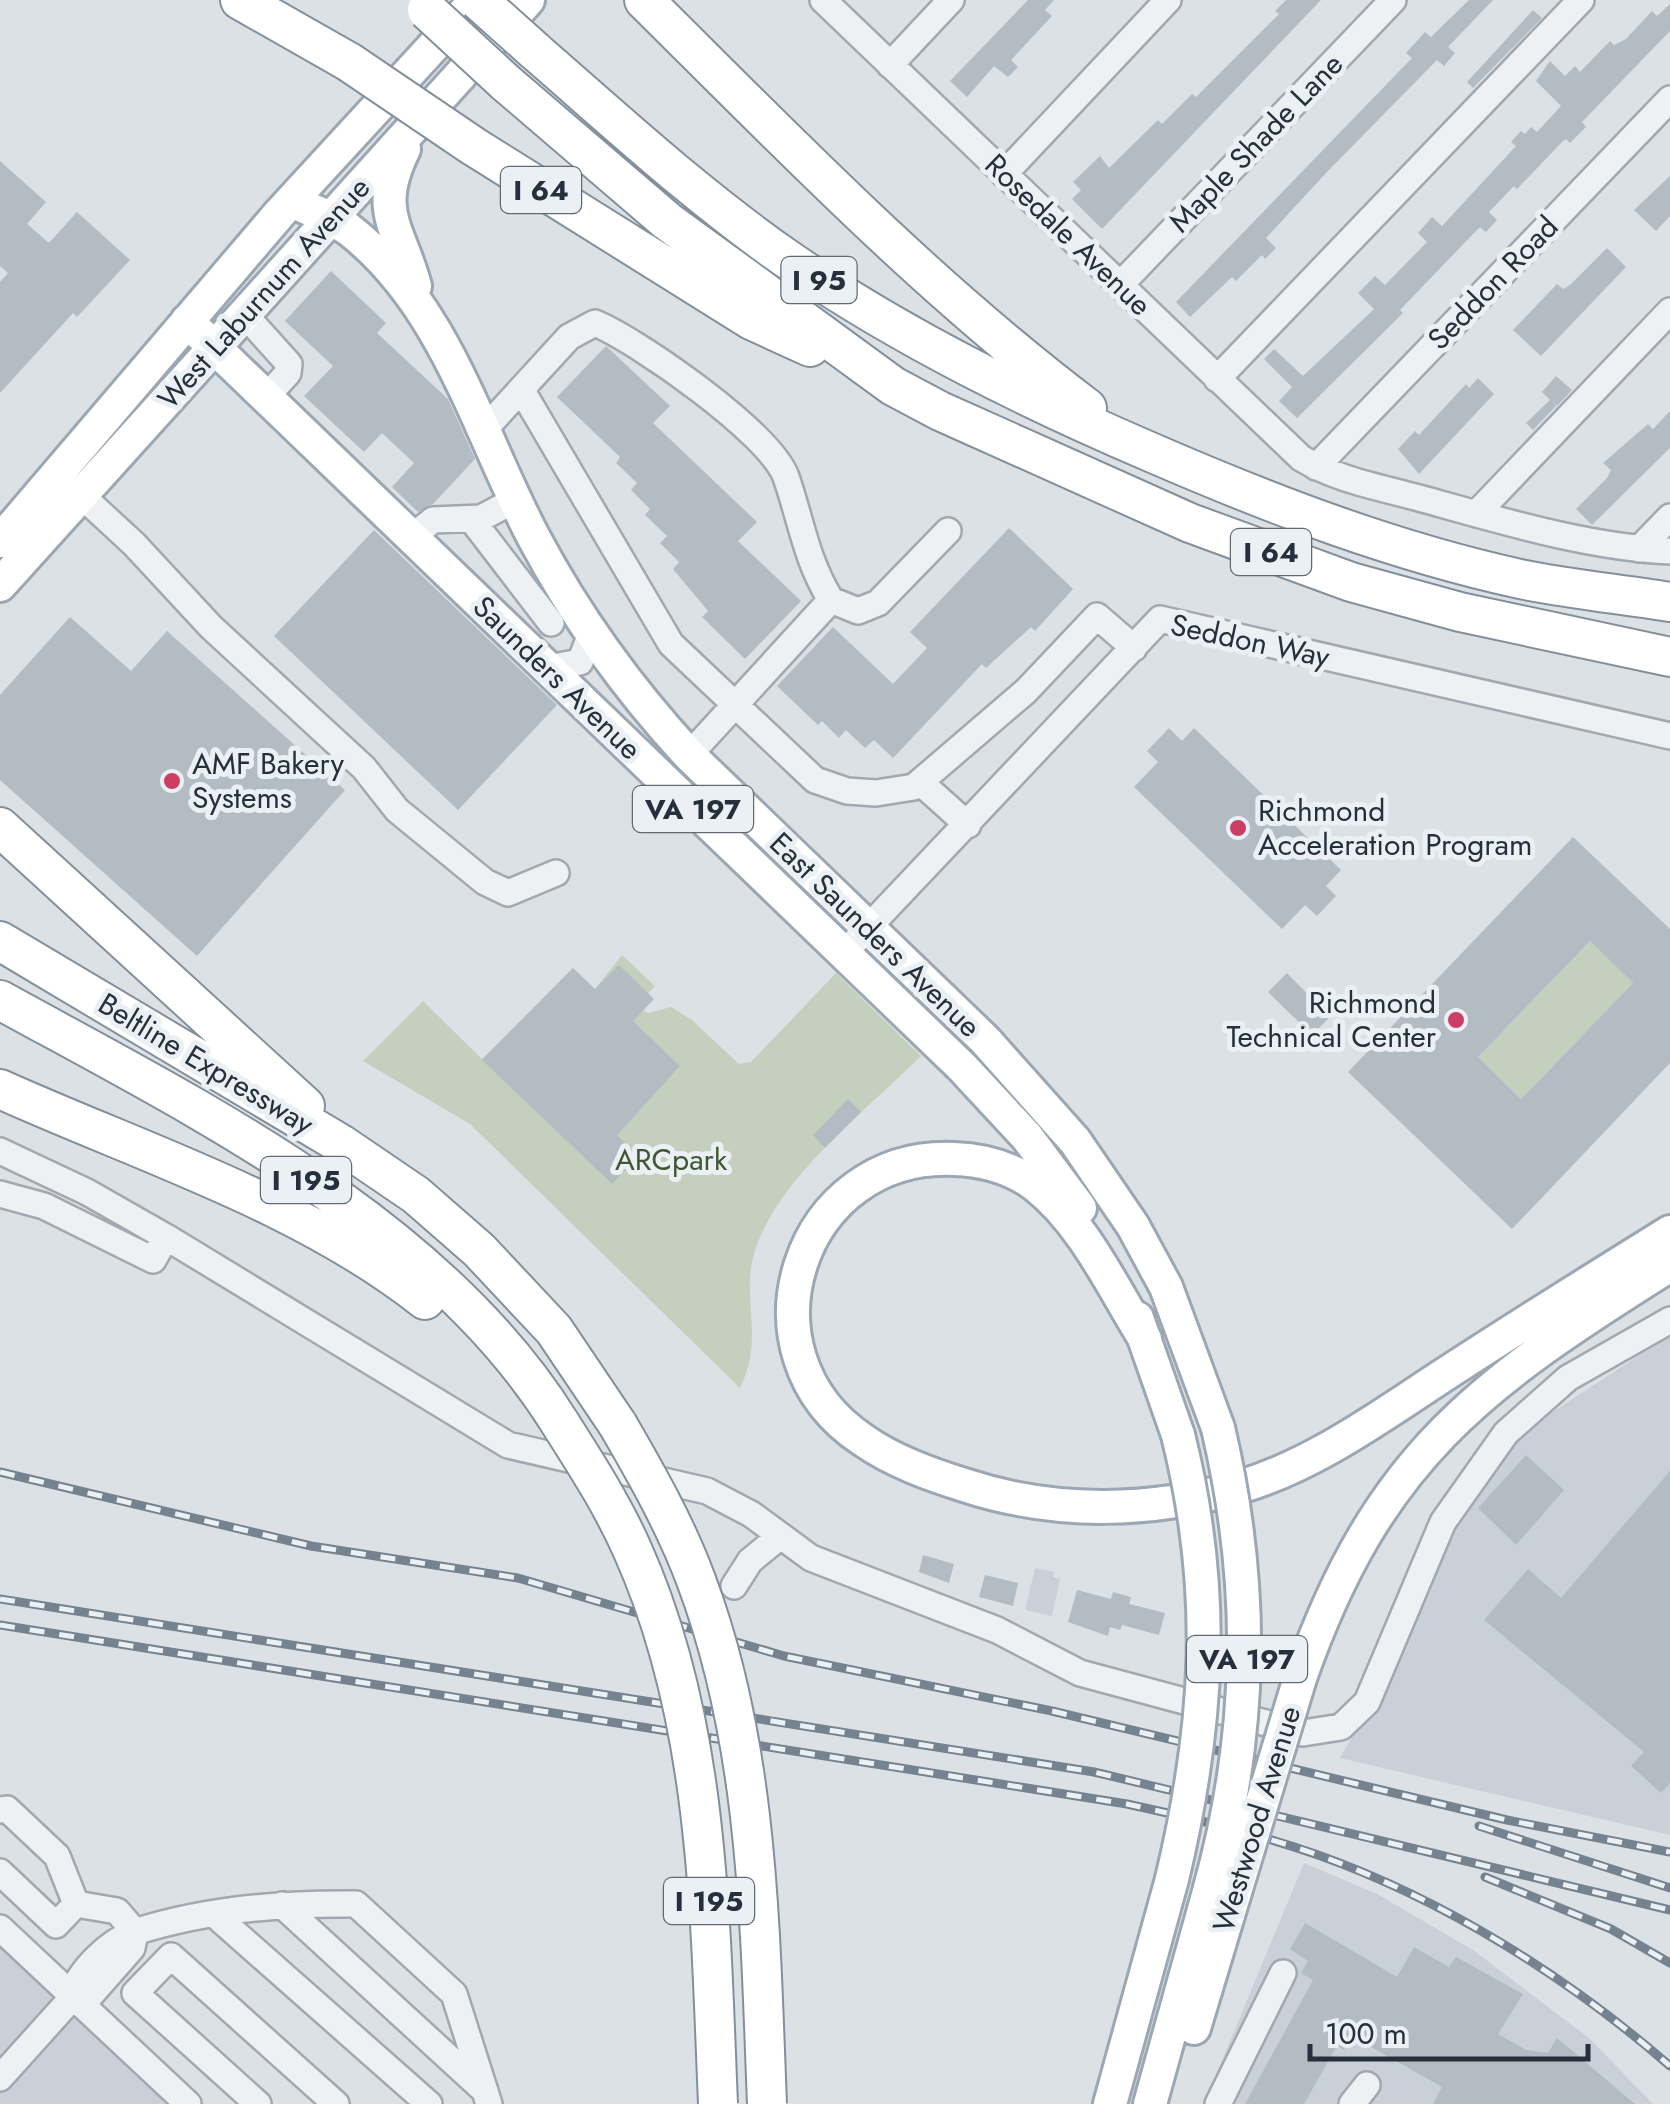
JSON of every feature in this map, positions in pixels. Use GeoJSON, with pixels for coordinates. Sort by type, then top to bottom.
{"type":"FeatureCollection","features":[{"type":"Feature","properties":{"kind":"highway","name":"I 64"},"geometry":{"type":"LineString","coordinates":[[240,0],[349,62],[473,146],[750,320],[1110,489],[1351,582],[1460,612],[1670,657]]}},
{"type":"Feature","properties":{"kind":"highway","name":"I 95"},"geometry":{"type":"LineString","coordinates":[[477,0],[672,170],[790,261],[880,319],[1002,386],[1141,448]]}},
{"type":"Feature","properties":{"kind":"highway","name":"I 64"},"geometry":{"type":"LineString","coordinates":[[644,0],[902,254],[1014,353],[1141,448],[1264,501],[1392,546],[1522,579],[1670,602]]}},
{"type":"Feature","properties":{"kind":"highway","name":"I 95"},"geometry":{"type":"LineString","coordinates":[[421,5],[667,221],[893,386]]}},
{"type":"Feature","properties":{"kind":"highway"},"geometry":{"type":"LineString","coordinates":[[0,827],[281,1080],[342,1144]]}},
{"type":"Feature","properties":{"kind":"highway","name":"Beltline Expressway"},"geometry":{"type":"LineString","coordinates":[[0,941],[342,1144],[416,1195],[479,1250],[554,1330],[618,1424],[654,1486],[696,1580],[736,1723],[759,1902],[767,2104]]}},
{"type":"Feature","properties":{"kind":"highway","name":"Beltline Expressway"},"geometry":{"type":"LineString","coordinates":[[0,1000],[130,1072],[352,1209],[426,1267],[497,1337],[560,1423],[602,1488],[633,1551],[683,1699],[711,1918],[718,2104]]}},
{"type":"Feature","properties":{"kind":"highway"},"geometry":{"type":"LineString","coordinates":[[0,1089],[306,1224],[388,1271],[453,1322],[560,1423]]}},
{"type":"Feature","properties":{"kind":"main road","name":"West Laburnum Avenue"},"geometry":{"type":"LineString","coordinates":[[0,585],[187,321],[292,200],[477,0]]}},
{"type":"Feature","properties":{"kind":"main road","name":"West Laburnum Avenue"},"geometry":{"type":"LineString","coordinates":[[0,540],[70,485],[215,348],[528,0]]}},
{"type":"Feature","properties":{"kind":"main road","name":"VA 197"},"geometry":{"type":"LineString","coordinates":[[417,124],[392,174],[387,209],[419,300]]}},
{"type":"Feature","properties":{"kind":"main road","name":"East Saunders Avenue"},"geometry":{"type":"LineString","coordinates":[[292,200],[352,231],[419,300],[515,500],[591,634],[688,755],[1034,1090],[1096,1170],[1166,1287],[1218,1428],[1241,1542],[1247,1677],[1223,1890]]}},
{"type":"Feature","properties":{"kind":"main road","name":"Saunders Avenue"},"geometry":{"type":"LineString","coordinates":[[187,321],[962,1067],[1053,1169],[1109,1257],[1145,1339],[1178,1436]]}},
{"type":"Feature","properties":{"kind":"main road"},"geometry":{"type":"LineString","coordinates":[[1145,1339],[1053,1200],[1014,1172],[972,1160],[906,1163],[853,1190],[812,1236],[793,1288],[793,1330],[804,1370],[829,1410],[862,1440],[929,1473],[988,1493],[1050,1504],[1126,1508],[1213,1494],[1305,1460],[1670,1232]]}},
{"type":"Feature","properties":{"kind":"main road","name":"Westwood Avenue"},"geometry":{"type":"LineString","coordinates":[[1150,2104],[1300,1678],[1349,1560],[1392,1490],[1474,1400],[1542,1346],[1670,1265]]}},
{"type":"Feature","properties":{"kind":"main road","name":"Westwood Avenue"},"geometry":{"type":"LineString","coordinates":[[1110,2104],[1172,1879],[1200,1743],[1206,1643],[1200,1551],[1178,1436]]}},
{"type":"Feature","properties":{"kind":"main road","name":"Westwood Avenue"},"geometry":{"type":"LineString","coordinates":[[1170,2104],[1223,1890]]}},
{"type":"Feature","properties":{"kind":"street","name":"Rosedale Avenue"},"geometry":{"type":"LineString","coordinates":[[823,0],[1217,379],[1316,467]]}},
{"type":"Feature","properties":{"kind":"street"},"geometry":{"type":"LineString","coordinates":[[890,65],[951,0]]}},
{"type":"Feature","properties":{"kind":"street"},"geometry":{"type":"LineString","coordinates":[[1004,174],[1168,0]]}},
{"type":"Feature","properties":{"kind":"street","name":"Maple Shade Lane"},"geometry":{"type":"LineString","coordinates":[[1120,285],[1393,0]]}},
{"type":"Feature","properties":{"kind":"street"},"geometry":{"type":"LineString","coordinates":[[1217,379],[1582,0]]}},
{"type":"Feature","properties":{"kind":"street","name":"Seddon Road"},"geometry":{"type":"LineString","coordinates":[[1316,467],[1670,99]]}},
{"type":"Feature","properties":{"kind":"street"},"geometry":{"type":"LineString","coordinates":[[1476,514],[1670,311]]}},
{"type":"Feature","properties":{"kind":"street"},"geometry":{"type":"LineString","coordinates":[[245,315],[289,364],[288,373],[266,397]]}},
{"type":"Feature","properties":{"kind":"street"},"geometry":{"type":"LineString","coordinates":[[482,432],[569,336],[595,323],[621,334],[692,384],[764,447],[785,473],[804,545],[831,600],[858,610],[878,603],[948,531]]}},
{"type":"Feature","properties":{"kind":"street"},"geometry":{"type":"LineString","coordinates":[[521,389],[672,644],[815,780],[847,791],[876,794],[914,787],[1026,691],[1097,616],[1134,648]]}},
{"type":"Feature","properties":{"kind":"street"},"geometry":{"type":"LineString","coordinates":[[1316,467],[1476,514],[1639,550],[1670,551]]}},
{"type":"Feature","properties":{"kind":"street"},"geometry":{"type":"LineString","coordinates":[[70,485],[134,544],[212,627],[364,768],[397,810],[484,882],[508,893],[556,873]]}},
{"type":"Feature","properties":{"kind":"street"},"geometry":{"type":"LineString","coordinates":[[412,537],[434,520],[472,520],[515,500]]}},
{"type":"Feature","properties":{"kind":"street"},"geometry":{"type":"LineString","coordinates":[[1639,550],[1670,517]]}},
{"type":"Feature","properties":{"kind":"street"},"geometry":{"type":"LineString","coordinates":[[472,520],[551,624]]}},
{"type":"Feature","properties":{"kind":"street"},"geometry":{"type":"LineString","coordinates":[[688,755],[831,600]]}},
{"type":"Feature","properties":{"kind":"street","name":"Seddon Way"},"geometry":{"type":"LineString","coordinates":[[844,953],[1160,619],[1670,736]]}},
{"type":"Feature","properties":{"kind":"street"},"geometry":{"type":"LineString","coordinates":[[548,668],[580,662],[591,634]]}},
{"type":"Feature","properties":{"kind":"street"},"geometry":{"type":"LineString","coordinates":[[920,782],[968,826]]}},
{"type":"Feature","properties":{"kind":"street"},"geometry":{"type":"LineString","coordinates":[[0,1151],[88,1192],[166,1237],[496,1439],[706,1491],[740,1507],[811,1558],[981,1623],[1106,1683],[1302,1733],[1332,1731],[1350,1722],[1367,1702],[1442,1522],[1492,1449],[1568,1378],[1670,1320]]}},
{"type":"Feature","properties":{"kind":"street"},"geometry":{"type":"LineString","coordinates":[[0,1194],[44,1206],[154,1260],[166,1237]]}},
{"type":"Feature","properties":{"kind":"street"},"geometry":{"type":"LineString","coordinates":[[734,1586],[750,1561],[780,1537]]}},
{"type":"Feature","properties":{"kind":"street"},"geometry":{"type":"LineString","coordinates":[[0,1810],[7,1809],[58,1856],[76,1904]]}},
{"type":"Feature","properties":{"kind":"street"},"geometry":{"type":"LineString","coordinates":[[0,1872],[56,1925],[76,1904]]}},
{"type":"Feature","properties":{"kind":"street"},"geometry":{"type":"LineString","coordinates":[[76,1904],[118,1910],[336,2104]]}},
{"type":"Feature","properties":{"kind":"street"},"geometry":{"type":"LineString","coordinates":[[0,2078],[72,1999],[75,1983],[118,1938],[215,1915],[282,1905],[356,1904],[454,1994],[488,2098]]}},
{"type":"Feature","properties":{"kind":"street"},"geometry":{"type":"LineString","coordinates":[[282,1905],[488,2098]]}},
{"type":"Feature","properties":{"kind":"street"},"geometry":{"type":"LineString","coordinates":[[215,1915],[430,2104]]}},
{"type":"Feature","properties":{"kind":"street"},"geometry":{"type":"LineString","coordinates":[[0,1928],[188,2104]]}},
{"type":"Feature","properties":{"kind":"street"},"geometry":{"type":"LineString","coordinates":[[170,1956],[136,1993],[258,2104]]}},
{"type":"Feature","properties":{"kind":"street"},"geometry":{"type":"LineString","coordinates":[[1218,2104],[1283,1973]]}},
{"type":"Feature","properties":{"kind":"shaded area"},"geometry":{"type":"Polygon","coordinates":[[[1670,1335],[1670,1835],[1340,1758],[1398,1657],[1436,1563],[1484,1479],[1514,1443],[1551,1413],[1670,1335]]]}},
{"type":"Feature","properties":{"kind":"shaded area"},"geometry":{"type":"Polygon","coordinates":[[[1035,1568],[1054,1572],[1053,1577],[1060,1579],[1052,1616],[1025,1610],[1035,1568]]]}},
{"type":"Feature","properties":{"kind":"shaded area"},"geometry":{"type":"Polygon","coordinates":[[[1304,1863],[1377,1894],[1473,1950],[1589,2038],[1653,2104],[1204,2104],[1304,1863]]]}},
{"type":"Feature","properties":{"kind":"shaded area"},"geometry":{"type":"Polygon","coordinates":[[[0,1940],[176,2104],[0,2104],[0,1940]]]}},
{"type":"Feature","properties":{"kind":"green space"},"geometry":{"type":"Polygon","coordinates":[[[1590,941],[1633,983],[1521,1099],[1478,1057],[1590,941]]]}},
{"type":"Feature","properties":{"kind":"green space","name":"ARCpark"},"geometry":{"type":"Polygon","coordinates":[[[622,955],[655,986],[636,1006],[648,1013],[671,1007],[692,1020],[739,1064],[751,1062],[836,973],[921,1056],[802,1173],[765,1226],[751,1271],[751,1352],[740,1388],[470,1124],[363,1061],[423,1001],[482,1059],[573,968],[595,989],[622,955]]]}},
{"type":"Feature","properties":{"kind":"building"},"geometry":{"type":"Polygon","coordinates":[[[1028,0],[1054,0],[1045,10],[1052,16],[1011,60],[1018,67],[1008,77],[994,66],[967,97],[950,81],[1028,0]]]}},
{"type":"Feature","properties":{"kind":"building"},"geometry":{"type":"Polygon","coordinates":[[[1286,0],[1321,0],[1102,229],[1072,199],[1081,190],[1073,182],[1100,156],[1109,168],[1158,120],[1162,124],[1192,94],[1196,97],[1279,14],[1275,11],[1286,0]]]}},
{"type":"Feature","properties":{"kind":"building"},"geometry":{"type":"Polygon","coordinates":[[[1469,0],[1493,0],[1448,47],[1455,53],[1444,66],[1437,60],[1326,173],[1266,238],[1276,248],[1265,259],[1262,255],[1236,281],[1232,277],[1190,317],[1176,302],[1412,58],[1406,53],[1425,32],[1431,37],[1469,0]]]}},
{"type":"Feature","properties":{"kind":"building"},"geometry":{"type":"Polygon","coordinates":[[[1670,4],[1670,31],[1582,122],[1586,127],[1570,143],[1566,139],[1562,142],[1517,189],[1514,186],[1489,212],[1497,220],[1486,232],[1480,227],[1400,310],[1403,313],[1297,418],[1279,401],[1292,387],[1264,359],[1274,349],[1303,376],[1374,309],[1358,293],[1375,276],[1385,285],[1427,242],[1418,233],[1432,217],[1442,226],[1516,146],[1511,142],[1521,131],[1525,134],[1531,127],[1537,132],[1561,106],[1536,81],[1550,61],[1565,76],[1575,66],[1580,72],[1610,41],[1614,45],[1626,39],[1652,11],[1657,16],[1670,4]]]}},
{"type":"Feature","properties":{"kind":"building"},"geometry":{"type":"Polygon","coordinates":[[[1533,10],[1542,18],[1473,88],[1467,82],[1533,10]]]}},
{"type":"Feature","properties":{"kind":"building"},"geometry":{"type":"Polygon","coordinates":[[[0,161],[46,202],[27,224],[49,243],[77,212],[130,260],[77,317],[73,313],[0,393],[0,282],[8,273],[0,266],[0,161]]]}},
{"type":"Feature","properties":{"kind":"building"},"geometry":{"type":"Polygon","coordinates":[[[1670,176],[1670,216],[1656,231],[1634,210],[1670,176]]]}},
{"type":"Feature","properties":{"kind":"building"},"geometry":{"type":"Polygon","coordinates":[[[1607,248],[1626,267],[1541,356],[1513,330],[1557,284],[1563,289],[1570,285],[1607,248]]]}},
{"type":"Feature","properties":{"kind":"building"},"geometry":{"type":"Polygon","coordinates":[[[331,271],[386,323],[377,333],[448,399],[475,459],[433,504],[418,512],[392,487],[414,463],[382,433],[364,452],[304,396],[333,366],[285,321],[331,271]]]}},
{"type":"Feature","properties":{"kind":"building"},"geometry":{"type":"Polygon","coordinates":[[[606,346],[670,406],[653,423],[757,522],[738,541],[801,601],[745,659],[702,617],[708,611],[673,569],[679,562],[660,543],[667,536],[645,515],[650,509],[631,490],[637,483],[616,463],[620,457],[557,397],[606,346]]]}},
{"type":"Feature","properties":{"kind":"building"},"geometry":{"type":"Polygon","coordinates":[[[1556,376],[1572,390],[1557,406],[1552,401],[1556,406],[1533,430],[1526,423],[1550,400],[1542,392],[1556,376]]]}},
{"type":"Feature","properties":{"kind":"building"},"geometry":{"type":"Polygon","coordinates":[[[1478,378],[1494,394],[1419,474],[1398,449],[1415,431],[1419,435],[1466,384],[1469,388],[1478,378]]]}},
{"type":"Feature","properties":{"kind":"building"},"geometry":{"type":"Polygon","coordinates":[[[1670,411],[1670,448],[1592,525],[1576,509],[1607,478],[1611,470],[1603,463],[1648,424],[1653,429],[1670,411]]]}},
{"type":"Feature","properties":{"kind":"building"},"geometry":{"type":"Polygon","coordinates":[[[1009,528],[1073,589],[1035,631],[1031,627],[986,668],[982,664],[893,758],[874,740],[865,748],[846,730],[839,738],[822,721],[818,725],[777,686],[833,627],[893,684],[927,648],[910,632],[1009,528]]]}},
{"type":"Feature","properties":{"kind":"building"},"geometry":{"type":"Polygon","coordinates":[[[374,530],[557,705],[458,810],[274,636],[374,530]]]}},
{"type":"Feature","properties":{"kind":"building"},"geometry":{"type":"Polygon","coordinates":[[[70,617],[131,671],[167,631],[345,790],[197,956],[0,780],[0,695],[70,617]]]}},
{"type":"Feature","properties":{"kind":"building","name":"Richmond Acceleration Program"},"geometry":{"type":"Polygon","coordinates":[[[1169,728],[1182,741],[1194,728],[1341,870],[1326,886],[1336,896],[1317,916],[1305,905],[1282,929],[1134,787],[1158,762],[1147,751],[1169,728]]]}},
{"type":"Feature","properties":{"kind":"building","name":"Richmond Technical Center"},"geometry":{"type":"Polygon","coordinates":[[[1573,837],[1670,929],[1670,1063],[1512,1229],[1348,1072],[1573,837]],[[1590,941],[1478,1057],[1521,1099],[1633,983],[1590,941]]]}},
{"type":"Feature","properties":{"kind":"building"},"geometry":{"type":"Polygon","coordinates":[[[619,965],[654,999],[633,1021],[680,1066],[617,1135],[638,1156],[612,1184],[482,1060],[573,968],[595,989],[619,965]]]}},
{"type":"Feature","properties":{"kind":"building"},"geometry":{"type":"Polygon","coordinates":[[[1287,973],[1330,1017],[1312,1035],[1268,992],[1287,973]]]}},
{"type":"Feature","properties":{"kind":"building"},"geometry":{"type":"Polygon","coordinates":[[[848,1099],[861,1112],[825,1148],[813,1135],[848,1099]]]}},
{"type":"Feature","properties":{"kind":"building"},"geometry":{"type":"Polygon","coordinates":[[[1526,1455],[1564,1490],[1516,1545],[1478,1508],[1526,1455]]]}},
{"type":"Feature","properties":{"kind":"building"},"geometry":{"type":"Polygon","coordinates":[[[1670,1471],[1670,1783],[1661,1793],[1631,1766],[1644,1752],[1484,1620],[1528,1569],[1561,1598],[1670,1471]]]}},
{"type":"Feature","properties":{"kind":"building"},"geometry":{"type":"Polygon","coordinates":[[[923,1555],[954,1564],[949,1583],[919,1572],[923,1555]]]}},
{"type":"Feature","properties":{"kind":"building"},"geometry":{"type":"Polygon","coordinates":[[[985,1575],[1018,1583],[1013,1606],[979,1597],[985,1575]]]}},
{"type":"Feature","properties":{"kind":"building"},"geometry":{"type":"Polygon","coordinates":[[[1077,1590],[1111,1599],[1113,1592],[1131,1597],[1129,1604],[1165,1613],[1159,1635],[1122,1625],[1120,1630],[1110,1627],[1108,1636],[1068,1622],[1077,1590]]]}},
{"type":"Feature","properties":{"kind":"building"},"geometry":{"type":"Polygon","coordinates":[[[1305,1923],[1397,1977],[1414,1947],[1449,1967],[1456,1957],[1523,1994],[1498,2034],[1526,2050],[1548,2053],[1557,2038],[1635,2104],[1433,2104],[1442,2087],[1352,2036],[1344,2050],[1337,2046],[1304,2104],[1245,2104],[1313,1980],[1301,1973],[1308,1961],[1290,1949],[1305,1923]]]}},
{"type":"Feature","properties":{"kind":"railway"},"geometry":{"type":"LineString","coordinates":[[0,1472],[311,1546],[518,1578],[784,1656],[1052,1711],[1507,1820],[1670,1852]]}},
{"type":"Feature","properties":{"kind":"railway"},"geometry":{"type":"LineString","coordinates":[[0,1599],[1094,1772],[1670,1910]]}},
{"type":"Feature","properties":{"kind":"railway"},"geometry":{"type":"LineString","coordinates":[[0,1625],[1127,1804],[1223,1827],[1295,1847],[1365,1873],[1459,1918],[1548,1972],[1670,2066]]}},
{"type":"Feature","properties":{"kind":"railway"},"geometry":{"type":"LineString","coordinates":[[1479,1826],[1670,1888]]}},
{"type":"Feature","properties":{"kind":"railway"},"geometry":{"type":"LineString","coordinates":[[1485,1877],[1611,1929],[1670,1963]]}},
{"type":"Feature","properties":{"kind":"place","name":"AMF Bakery Systems"},"geometry":{"type":"Point","coordinates":[172,781]}},
{"type":"Feature","properties":{"kind":"place","name":"Richmond Acceleration Program"},"geometry":{"type":"Point","coordinates":[1238,828]}},
{"type":"Feature","properties":{"kind":"place","name":"Richmond Technical Center"},"geometry":{"type":"Point","coordinates":[1456,1020]}}]}
